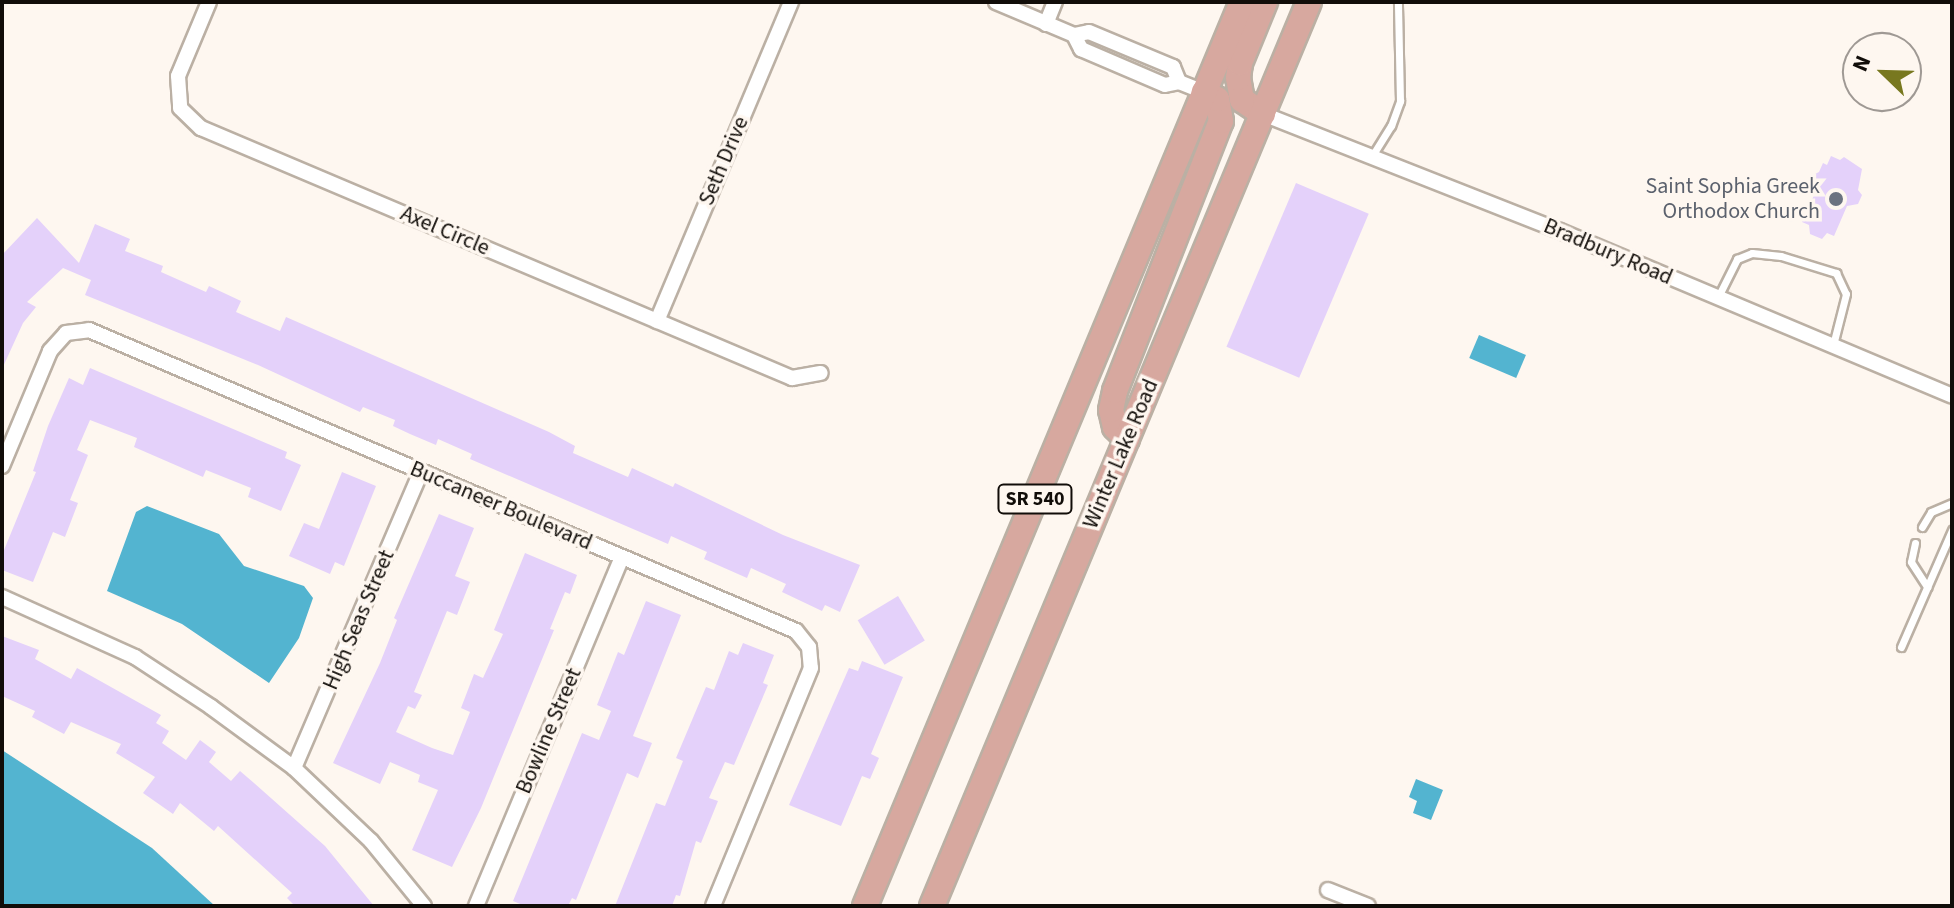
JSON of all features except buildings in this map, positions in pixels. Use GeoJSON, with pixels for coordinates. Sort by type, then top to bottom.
{"type":"FeatureCollection","features":[{"type":"Feature","properties":{"kind":"main road","name":"SR 540"},"geometry":{"type":"LineString","coordinates":[[865,906],[1242,2]]}},
{"type":"Feature","properties":{"kind":"main road"},"geometry":{"type":"LineString","coordinates":[[1263,114],[1242,100],[1238,78],[1240,63],[1265,2]]}},
{"type":"Feature","properties":{"kind":"main road","name":"Winter Lake Road"},"geometry":{"type":"LineString","coordinates":[[932,906],[1309,2]]}},
{"type":"Feature","properties":{"kind":"main road"},"geometry":{"type":"LineString","coordinates":[[1127,439],[1115,427],[1111,410],[1115,391],[1221,121],[1217,99],[1204,92]]}},
{"type":"Feature","properties":{"kind":"street","name":"Axel Circle"},"geometry":{"type":"LineString","coordinates":[[209,2],[178,76],[180,108],[201,128],[792,378],[821,373]]}},
{"type":"Feature","properties":{"kind":"street","name":"Seth Drive"},"geometry":{"type":"LineString","coordinates":[[657,321],[791,2]]}},
{"type":"Feature","properties":{"kind":"street"},"geometry":{"type":"LineString","coordinates":[[996,2],[1074,35],[1089,32],[1173,67],[1179,82],[1204,92]]}},
{"type":"Feature","properties":{"kind":"street"},"geometry":{"type":"LineString","coordinates":[[1046,24],[1055,2]]}},
{"type":"Feature","properties":{"kind":"street","name":"Bradbury Road"},"geometry":{"type":"LineString","coordinates":[[1263,114],[1560,231],[1952,396]]}},
{"type":"Feature","properties":{"kind":"street","name":"Buccaneer Boulevard"},"geometry":{"type":"LineString","coordinates":[[2,466],[50,351],[66,333],[89,330],[796,631],[809,647],[811,668],[713,906]]}},
{"type":"Feature","properties":{"kind":"street","name":"High Seas Street"},"geometry":{"type":"LineString","coordinates":[[294,768],[421,472]]}},
{"type":"Feature","properties":{"kind":"street","name":"Bowline Street"},"geometry":{"type":"LineString","coordinates":[[476,906],[622,557]]}},
{"type":"Feature","properties":{"kind":"street"},"geometry":{"type":"LineString","coordinates":[[2,597],[135,657],[294,768],[371,841],[424,906]]}},
{"type":"Feature","properties":{"kind":"street"},"geometry":{"type":"LineString","coordinates":[[1328,890],[1368,906]]}},
{"type":"Feature","properties":{"kind":"lane"},"geometry":{"type":"LineString","coordinates":[[1372,156],[1391,126],[1400,101],[1398,2]]}},
{"type":"Feature","properties":{"kind":"lane"},"geometry":{"type":"LineString","coordinates":[[1717,299],[1737,259],[1752,253],[1781,256],[1836,273],[1846,294],[1833,347]]}},
{"type":"Feature","properties":{"kind":"lane"},"geometry":{"type":"LineString","coordinates":[[1922,527],[1931,512],[1952,503]]}},
{"type":"Feature","properties":{"kind":"lane"},"geometry":{"type":"LineString","coordinates":[[1901,647],[1952,530]]}},
{"type":"Feature","properties":{"kind":"lane"},"geometry":{"type":"LineString","coordinates":[[1915,543],[1911,562],[1927,587]]}},
{"type":"Feature","properties":{"kind":"water"},"geometry":{"type":"Polygon","coordinates":[[[1479,335],[1526,355],[1516,378],[1469,358],[1479,335]]]}},
{"type":"Feature","properties":{"kind":"water"},"geometry":{"type":"Polygon","coordinates":[[[147,506],[219,534],[244,566],[304,586],[313,598],[299,638],[269,683],[182,624],[107,591],[136,512],[147,506]]]}},
{"type":"Feature","properties":{"kind":"water"},"geometry":{"type":"Polygon","coordinates":[[[2,750],[152,848],[215,906],[2,906],[2,750]]]}},
{"type":"Feature","properties":{"kind":"water"},"geometry":{"type":"Polygon","coordinates":[[[1416,779],[1443,790],[1431,820],[1413,813],[1417,801],[1409,797],[1416,779]]]}},
{"type":"Feature","properties":{"kind":"place","name":"Saint Sophia Greek Orthodox Church"},"geometry":{"type":"Point","coordinates":[1836,199]}}]}
